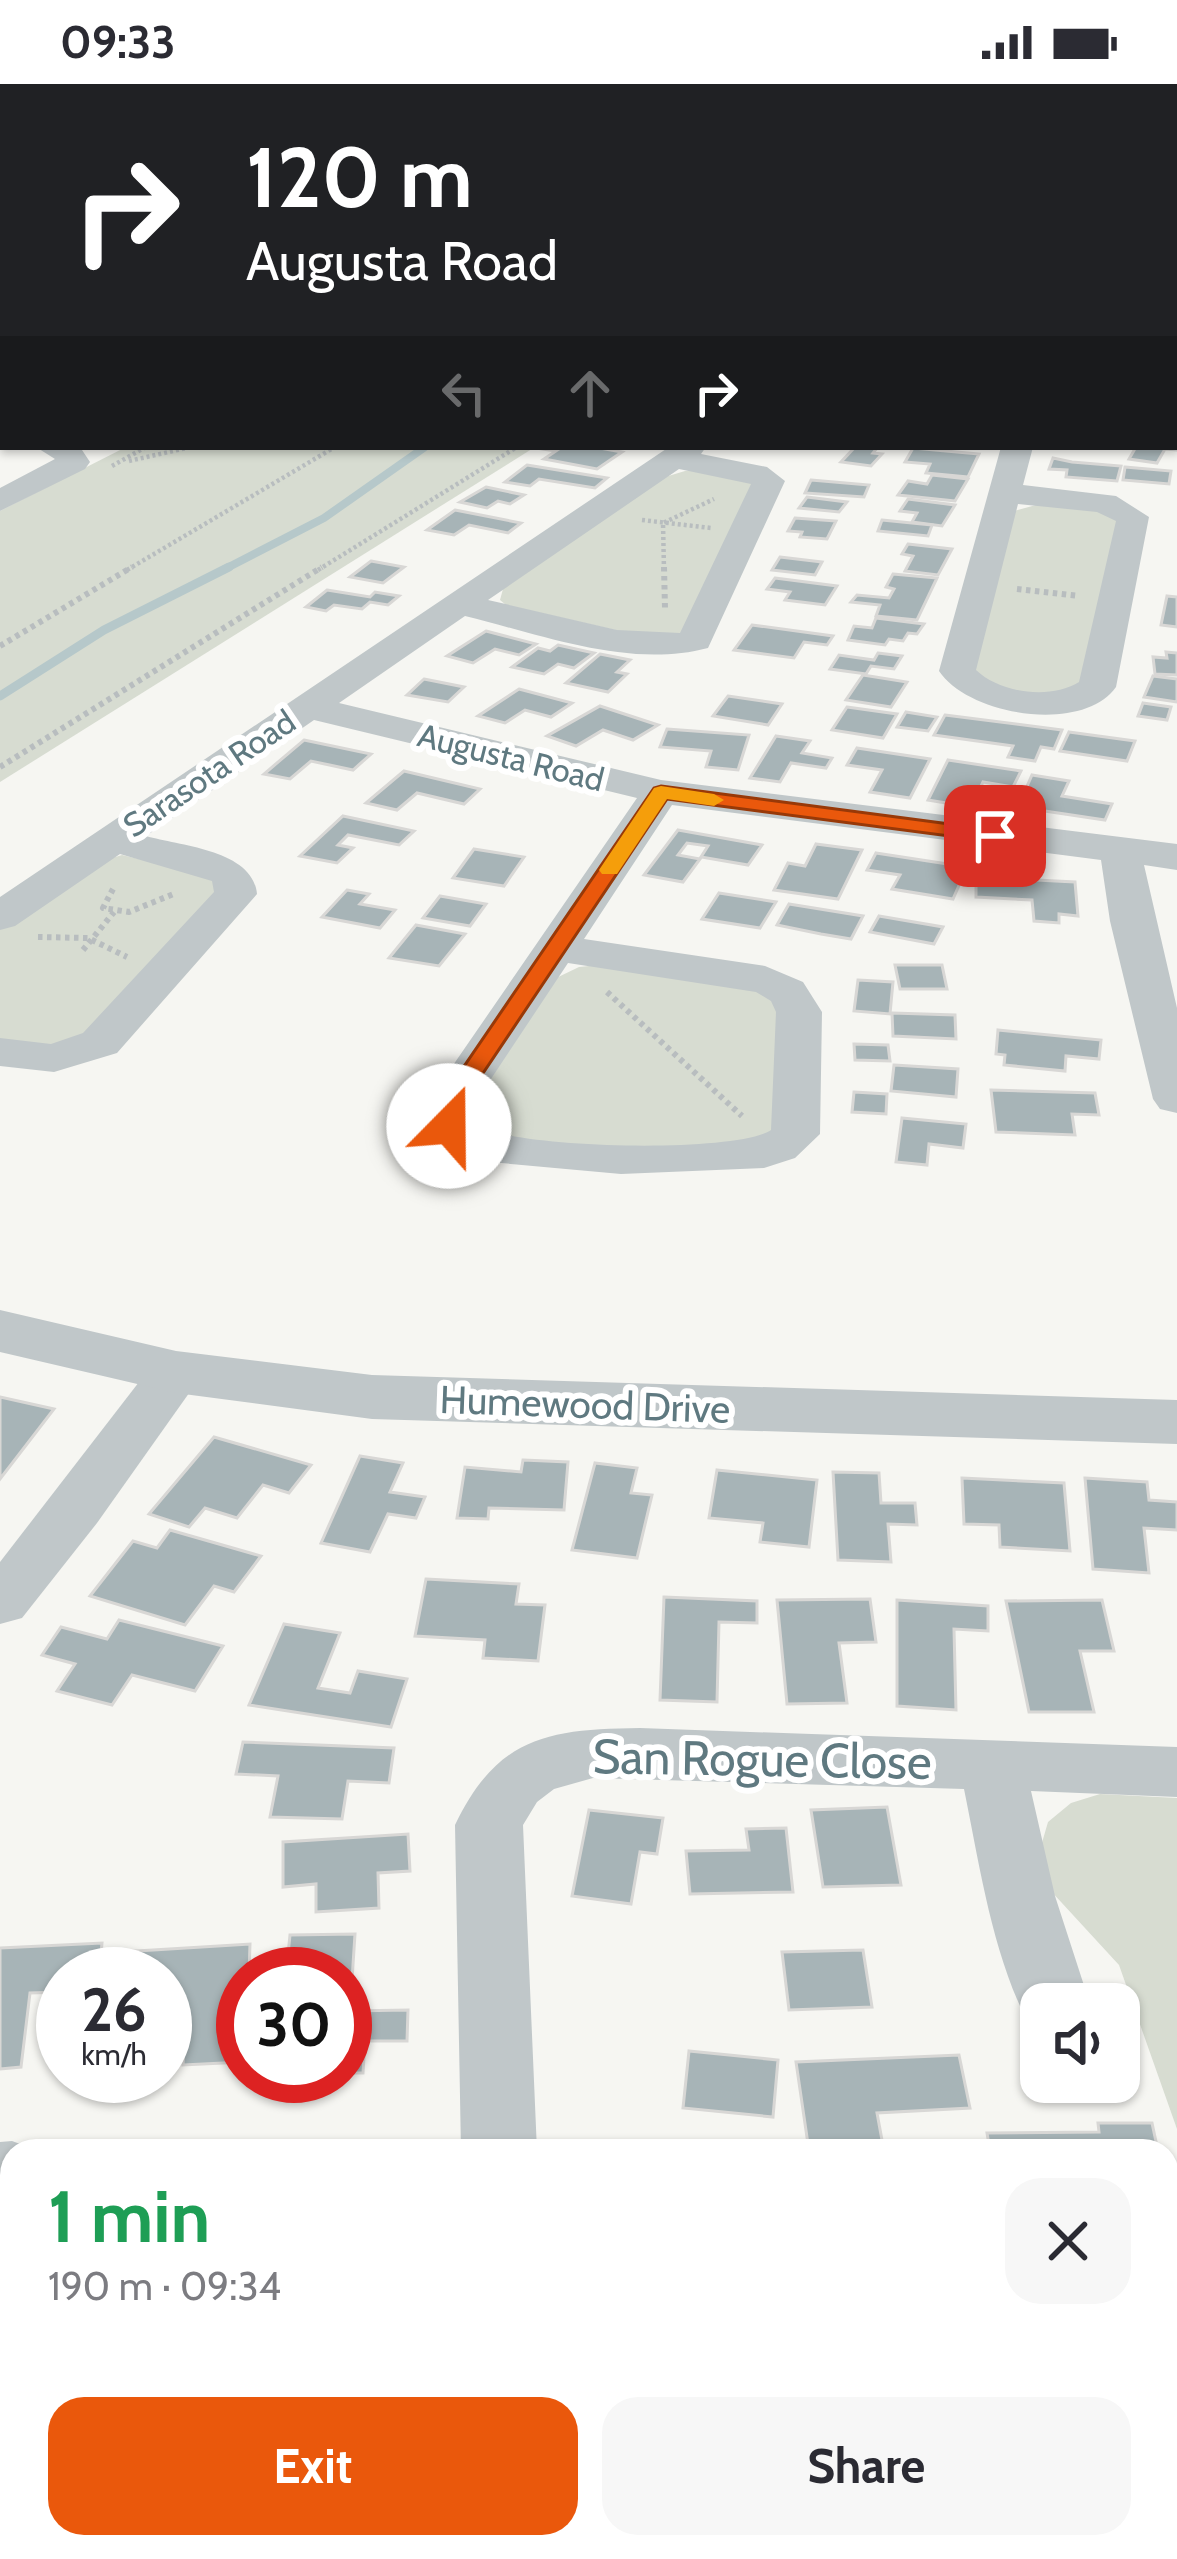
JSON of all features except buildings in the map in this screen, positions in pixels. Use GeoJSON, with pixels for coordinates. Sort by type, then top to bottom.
{"type":"FeatureCollection","features":[{"type":"Feature","properties":{"kind":"street"},"geometry":{"type":"LineString","coordinates":[[0,501],[74,462],[64,450]]}},
{"type":"Feature","properties":{"kind":"street"},"geometry":{"type":"LineString","coordinates":[[1004,494],[1104,503],[1130,513],[1134,522],[1096,687],[1071,701],[980,694],[958,677],[1004,494],[1016,450]]}},
{"type":"Feature","properties":{"kind":"street"},"geometry":{"type":"LineString","coordinates":[[306,706],[682,453],[765,477],[769,487],[702,632],[688,645],[666,647],[459,604]]}},
{"type":"Feature","properties":{"kind":"street","name":"Augusta Road"},"geometry":{"type":"LineString","coordinates":[[306,706],[661,792],[1177,857]]}},
{"type":"Feature","properties":{"kind":"street","name":"Sarasota Road"},"geometry":{"type":"LineString","coordinates":[[0,917],[306,706]]}},
{"type":"Feature","properties":{"kind":"street"},"geometry":{"type":"LineString","coordinates":[[557,948],[765,980],[796,997],[799,1116],[795,1134],[779,1148],[741,1157],[698,1158],[520,1153],[483,1148],[460,1138],[449,1126],[451,1103],[661,792]]}},
{"type":"Feature","properties":{"kind":"street","name":"Sarasota Road"},"geometry":{"type":"LineString","coordinates":[[0,1052],[54,1058],[100,1043],[236,894],[235,880],[227,872],[111,839]]}},
{"type":"Feature","properties":{"kind":"street"},"geometry":{"type":"LineString","coordinates":[[1120,852],[1132,921],[1177,1099]]}},
{"type":"Feature","properties":{"kind":"street","name":"Humewood Drive"},"geometry":{"type":"LineString","coordinates":[[0,1331],[176,1372],[319,1393],[1177,1422]]}},
{"type":"Feature","properties":{"kind":"street"},"geometry":{"type":"LineString","coordinates":[[0,1603],[176,1372]]}},
{"type":"Feature","properties":{"kind":"street","name":"San Rogue Close"},"geometry":{"type":"LineString","coordinates":[[499,2139],[489,1826],[497,1803],[521,1775],[554,1759],[599,1752],[1177,1772]]}},
{"type":"Feature","properties":{"kind":"street"},"geometry":{"type":"LineString","coordinates":[[992,1765],[1020,1896],[1047,1983]]}},
{"type":"Feature","properties":{"kind":"path"},"geometry":{"type":"LineString","coordinates":[[141,450],[116,464],[178,450]]}},
{"type":"Feature","properties":{"kind":"path"},"geometry":{"type":"LineString","coordinates":[[0,646],[330,450]]}},
{"type":"Feature","properties":{"kind":"path"},"geometry":{"type":"LineString","coordinates":[[0,767],[512,450]]}},
{"type":"Feature","properties":{"kind":"path"},"geometry":{"type":"LineString","coordinates":[[592,514],[748,532]]}},
{"type":"Feature","properties":{"kind":"path"},"geometry":{"type":"LineString","coordinates":[[663,523],[666,647]]}},
{"type":"Feature","properties":{"kind":"path"},"geometry":{"type":"LineString","coordinates":[[981,585],[1117,599]]}},
{"type":"Feature","properties":{"kind":"path"},"geometry":{"type":"LineString","coordinates":[[82,950],[115,911]]}},
{"type":"Feature","properties":{"kind":"path"},"geometry":{"type":"LineString","coordinates":[[557,948],[779,1148]]}},
{"type":"Feature","properties":{"kind":"shaded area"},"geometry":{"type":"Polygon","coordinates":[[[120,450],[530,450],[0,782],[0,511],[120,450]]]}},
{"type":"Feature","properties":{"kind":"shaded area"},"geometry":{"type":"Polygon","coordinates":[[[685,471],[754,484],[691,629],[663,641],[500,600],[503,589],[665,477],[685,471]]]}},
{"type":"Feature","properties":{"kind":"shaded area"},"geometry":{"type":"Polygon","coordinates":[[[1047,502],[1119,515],[1083,680],[1056,692],[1027,694],[998,686],[972,671],[1014,511],[1047,502]]]}},
{"type":"Feature","properties":{"kind":"shaded area"},"geometry":{"type":"Polygon","coordinates":[[[122,855],[219,878],[224,886],[103,1034],[49,1051],[0,1043],[0,926],[86,866],[122,855]]]}},
{"type":"Feature","properties":{"kind":"shaded area"},"geometry":{"type":"Polygon","coordinates":[[[599,965],[761,989],[779,1007],[774,1134],[737,1149],[511,1144],[471,1126],[467,1110],[552,980],[579,967],[599,965]]]}},
{"type":"Feature","properties":{"kind":"shaded area"},"geometry":{"type":"Polygon","coordinates":[[[1100,1794],[1177,1798],[1177,2129],[1140,2024],[1140,1983],[1125,1983],[1119,1965],[1050,1890],[1039,1853],[1048,1822],[1071,1803],[1100,1794]]]}},
{"type":"Feature","properties":{"kind":"waterway"},"geometry":{"type":"LineString","coordinates":[[223,570],[324,518],[421,450]]}},
{"type":"Feature","properties":{"kind":"waterway"},"geometry":{"type":"LineString","coordinates":[[0,696],[104,630],[229,567]]}},
{"type":"Feature","properties":{"kind":"slow traffic"},"geometry":{"type":"LineString","coordinates":[[609,870],[661,792],[714,800]]}},
{"type":"Feature","properties":{"kind":"route"},"geometry":{"type":"LineString","coordinates":[[449,1126],[451,1103],[661,792],[995,836]]}}]}
